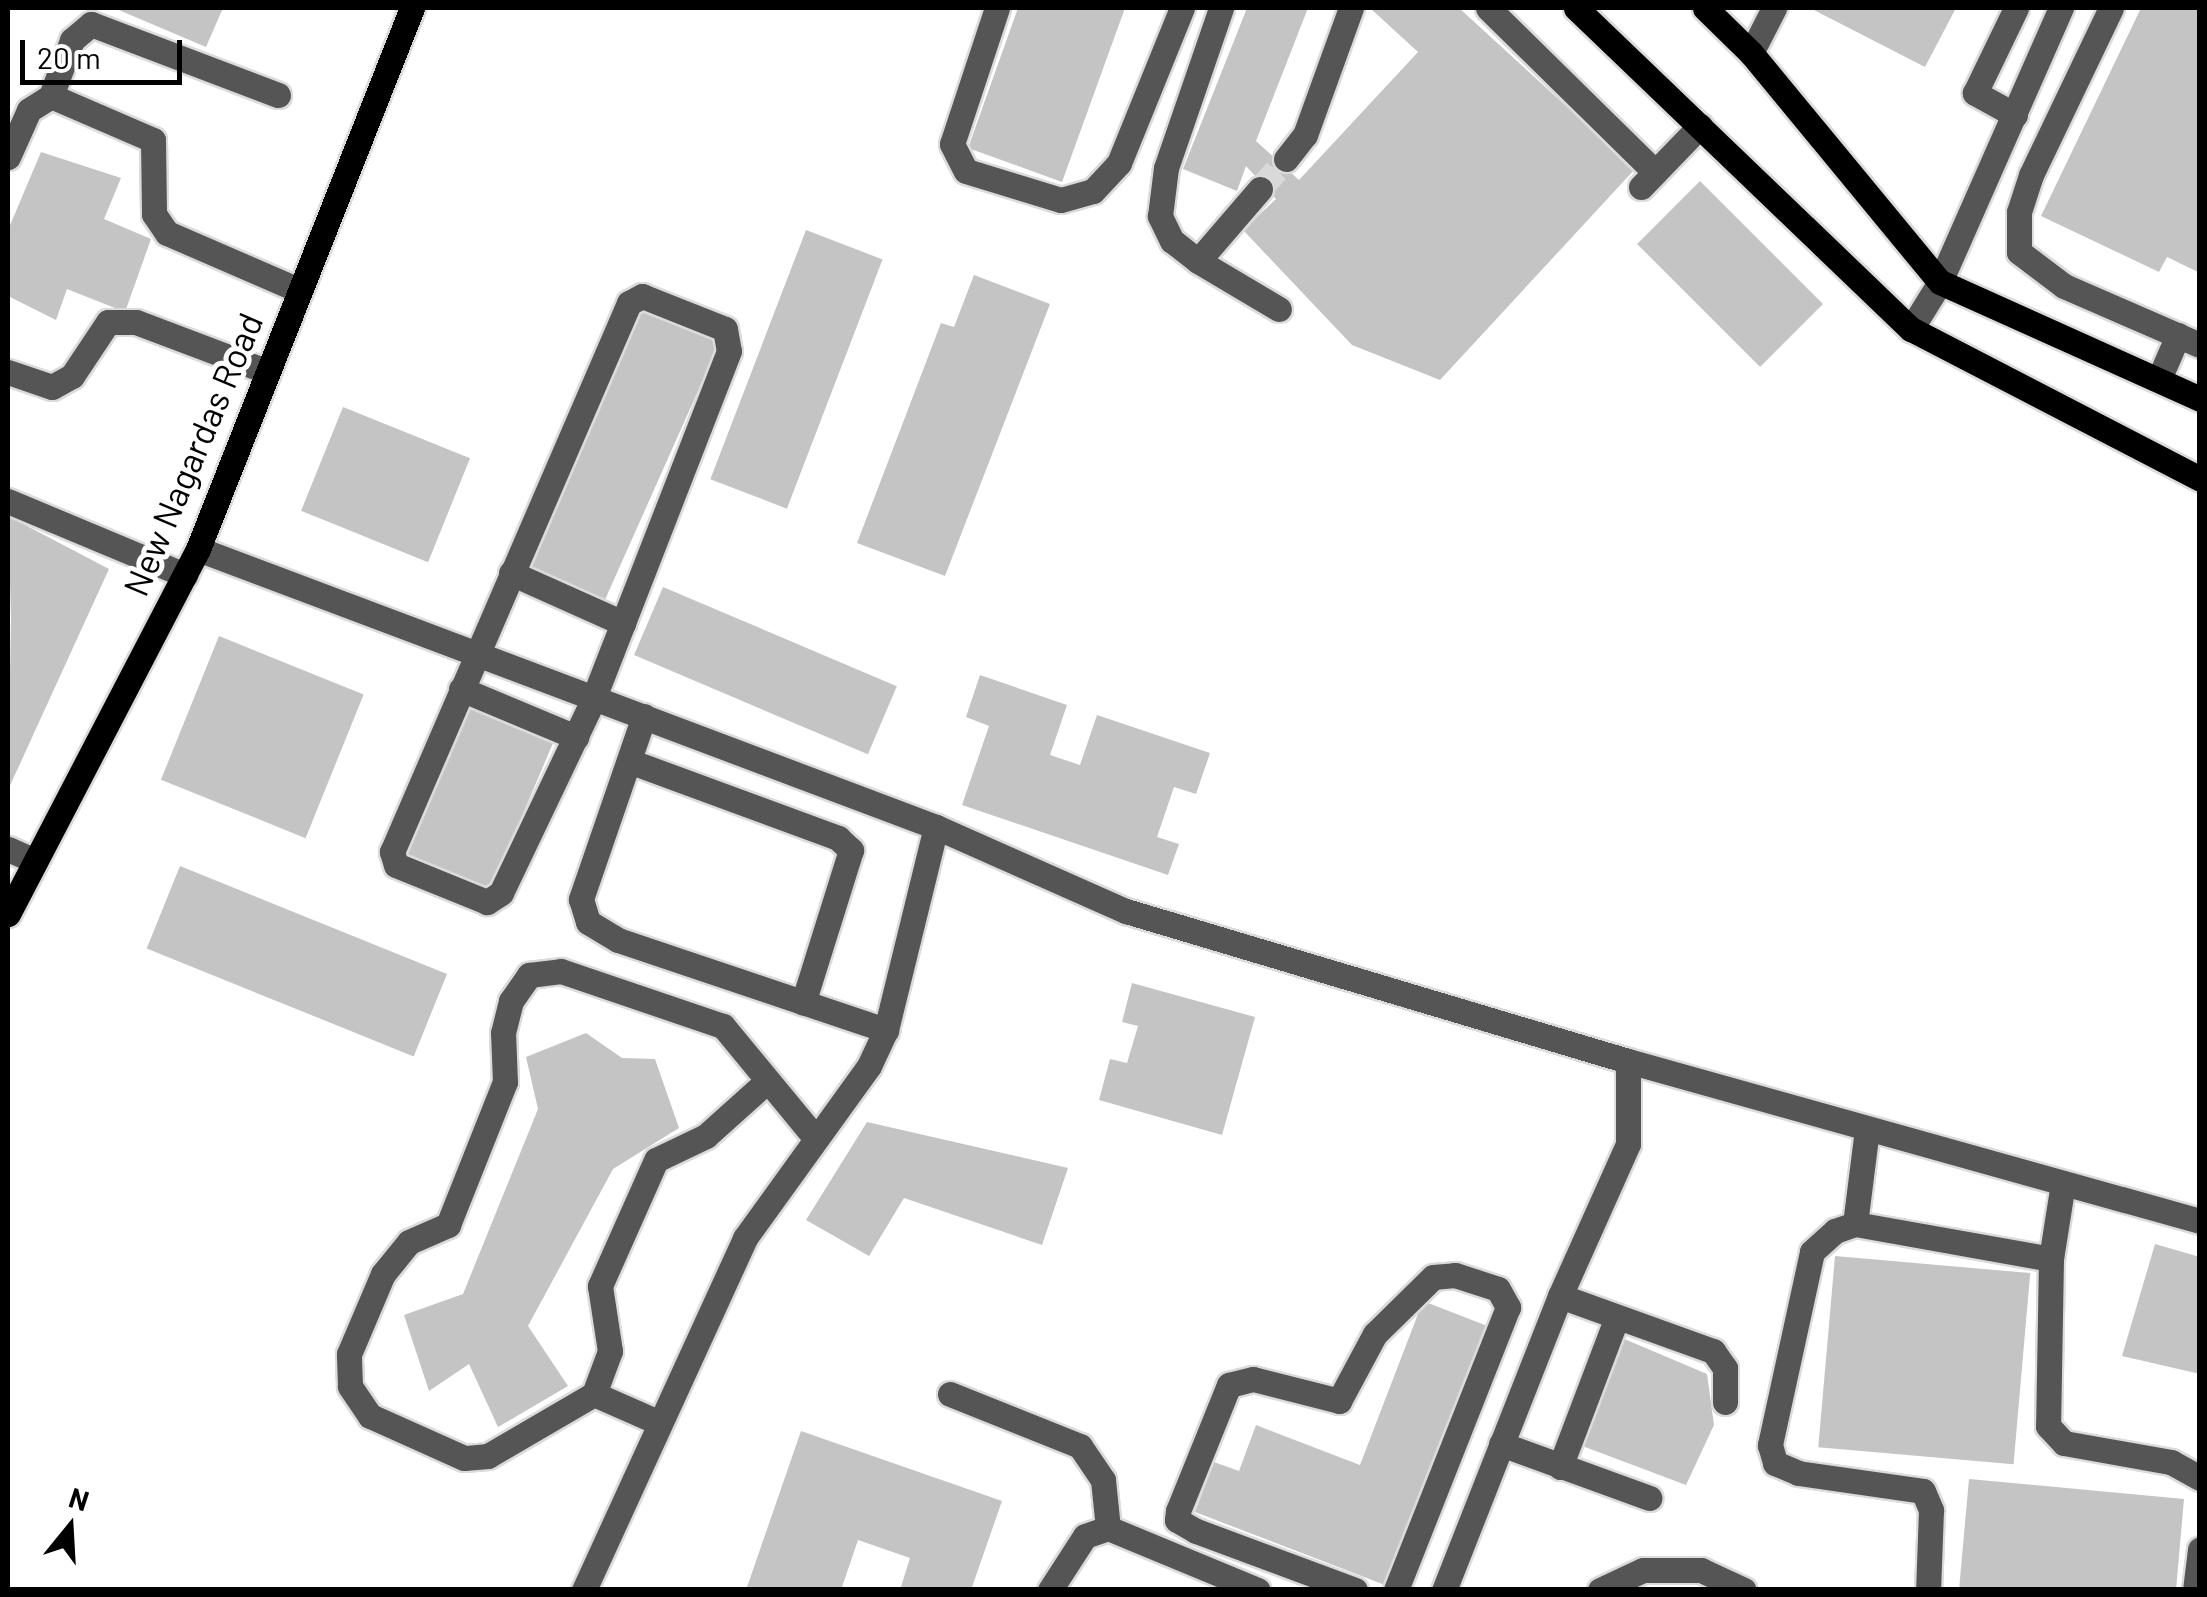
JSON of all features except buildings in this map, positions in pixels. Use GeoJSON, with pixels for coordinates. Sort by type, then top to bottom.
{"type":"FeatureCollection","features":[{"type":"Feature","properties":{"kind":"main road","name":"New Nagardas Road"},"geometry":{"type":"LineString","coordinates":[[8,914],[198,550],[412,8]]}},
{"type":"Feature","properties":{"kind":"main road"},"geometry":{"type":"LineString","coordinates":[[1576,8],[1911,329],[2200,480]]}},
{"type":"Feature","properties":{"kind":"main road"},"geometry":{"type":"LineString","coordinates":[[1705,8],[1751,52],[1940,282],[2200,398]]}},
{"type":"Feature","properties":{"kind":"street"},"geometry":{"type":"LineString","coordinates":[[998,8],[952,144],[966,171],[1061,200],[1093,191],[1119,163],[1182,8]]}},
{"type":"Feature","properties":{"kind":"street"},"geometry":{"type":"LineString","coordinates":[[1221,8],[1166,168],[1160,216],[1172,240],[1198,261],[1280,309]]}},
{"type":"Feature","properties":{"kind":"street"},"geometry":{"type":"LineString","coordinates":[[1286,159],[1305,135],[1351,8]]}},
{"type":"Feature","properties":{"kind":"street"},"geometry":{"type":"LineString","coordinates":[[1488,8],[1648,180],[1700,126]]}},
{"type":"Feature","properties":{"kind":"street"},"geometry":{"type":"LineString","coordinates":[[1751,52],[1774,8]]}},
{"type":"Feature","properties":{"kind":"street"},"geometry":{"type":"LineString","coordinates":[[2015,115],[1975,93],[2016,8]]}},
{"type":"Feature","properties":{"kind":"street"},"geometry":{"type":"LineString","coordinates":[[1911,329],[1940,282],[2061,8]]}},
{"type":"Feature","properties":{"kind":"street"},"geometry":{"type":"LineString","coordinates":[[2111,8],[2031,175],[2019,212],[2019,252],[2064,286],[2188,340],[2159,379]]}},
{"type":"Feature","properties":{"kind":"street"},"geometry":{"type":"LineString","coordinates":[[8,158],[28,110],[51,96],[72,40],[91,24],[278,95]]}},
{"type":"Feature","properties":{"kind":"street"},"geometry":{"type":"LineString","coordinates":[[51,96],[153,140],[154,214],[167,233],[298,290]]}},
{"type":"Feature","properties":{"kind":"street"},"geometry":{"type":"LineString","coordinates":[[1198,261],[1260,188]]}},
{"type":"Feature","properties":{"kind":"street"},"geometry":{"type":"LineString","coordinates":[[642,296],[725,330],[729,352],[594,698],[501,893],[487,902],[396,864],[392,852],[511,573],[628,303],[642,296]]}},
{"type":"Feature","properties":{"kind":"street"},"geometry":{"type":"LineString","coordinates":[[8,372],[52,387],[72,376],[108,322],[136,322],[266,371]]}},
{"type":"Feature","properties":{"kind":"street"},"geometry":{"type":"LineString","coordinates":[[8,501],[186,574]]}},
{"type":"Feature","properties":{"kind":"street"},"geometry":{"type":"LineString","coordinates":[[198,550],[936,827],[1126,912],[1628,1062],[2200,1221]]}},
{"type":"Feature","properties":{"kind":"street"},"geometry":{"type":"LineString","coordinates":[[511,573],[624,623]]}},
{"type":"Feature","properties":{"kind":"street"},"geometry":{"type":"LineString","coordinates":[[514,711],[530,674]]}},
{"type":"Feature","properties":{"kind":"street"},"geometry":{"type":"LineString","coordinates":[[461,689],[576,738]]}},
{"type":"Feature","properties":{"kind":"street"},"geometry":{"type":"LineString","coordinates":[[644,716],[582,900],[588,922],[618,940],[886,1030]]}},
{"type":"Feature","properties":{"kind":"street"},"geometry":{"type":"LineString","coordinates":[[629,761],[767,799],[838,838],[851,850],[803,1002]]}},
{"type":"Feature","properties":{"kind":"street"},"geometry":{"type":"LineString","coordinates":[[584,1590],[745,1238],[870,1066],[886,1030],[936,827]]}},
{"type":"Feature","properties":{"kind":"street"},"geometry":{"type":"LineString","coordinates":[[8,850],[35,861]]}},
{"type":"Feature","properties":{"kind":"street"},"geometry":{"type":"LineString","coordinates":[[765,1083],[706,1136],[656,1160],[600,1286],[610,1351],[594,1394],[506,1451],[464,1458],[383,1426],[350,1386],[349,1354],[383,1274],[409,1242],[448,1225],[505,1082],[501,1054],[511,1000],[529,975],[561,971],[723,1026],[765,1083],[816,1140]]}},
{"type":"Feature","properties":{"kind":"street"},"geometry":{"type":"LineString","coordinates":[[1406,1564],[1446,1584],[1560,1296],[1628,1144],[1628,1062]]}},
{"type":"Feature","properties":{"kind":"street"},"geometry":{"type":"LineString","coordinates":[[1855,1224],[1868,1129]]}},
{"type":"Feature","properties":{"kind":"street"},"geometry":{"type":"LineString","coordinates":[[2063,1183],[2051,1260],[2048,1426],[2064,1443],[2170,1462],[2195,1470],[2200,1478]]}},
{"type":"Feature","properties":{"kind":"street"},"geometry":{"type":"LineString","coordinates":[[1928,1590],[1931,1510],[1923,1490],[1798,1473],[1775,1462],[1770,1445],[1812,1252],[1835,1231],[1855,1224],[2051,1260]]}},
{"type":"Feature","properties":{"kind":"street"},"geometry":{"type":"LineString","coordinates":[[1356,1590],[1178,1520],[1222,1392],[1243,1378],[1340,1402],[1375,1334],[1433,1276],[1455,1275],[1498,1289],[1508,1308],[1396,1590]]}},
{"type":"Feature","properties":{"kind":"street"},"geometry":{"type":"LineString","coordinates":[[1560,1296],[1713,1352],[1725,1368],[1725,1402]]}},
{"type":"Feature","properties":{"kind":"street"},"geometry":{"type":"LineString","coordinates":[[1560,1467],[1617,1316]]}},
{"type":"Feature","properties":{"kind":"street"},"geometry":{"type":"LineString","coordinates":[[594,1394],[660,1423]]}},
{"type":"Feature","properties":{"kind":"street"},"geometry":{"type":"LineString","coordinates":[[950,1394],[1080,1446],[1103,1480],[1108,1528]]}},
{"type":"Feature","properties":{"kind":"street"},"geometry":{"type":"LineString","coordinates":[[1451,1447],[1560,1467],[1649,1498]]}},
{"type":"Feature","properties":{"kind":"street"},"geometry":{"type":"LineString","coordinates":[[1050,1590],[1085,1536],[1108,1528],[1258,1590]]}},
{"type":"Feature","properties":{"kind":"street"},"geometry":{"type":"LineString","coordinates":[[2195,1590],[2200,1549]]}},
{"type":"Feature","properties":{"kind":"street"},"geometry":{"type":"LineString","coordinates":[[1600,1590],[1643,1570],[1702,1570],[1744,1590]]}},
{"type":"Feature","properties":{"kind":"tunnel"},"geometry":{"type":"LineString","coordinates":[[1260,189],[1286,159]]}}]}
